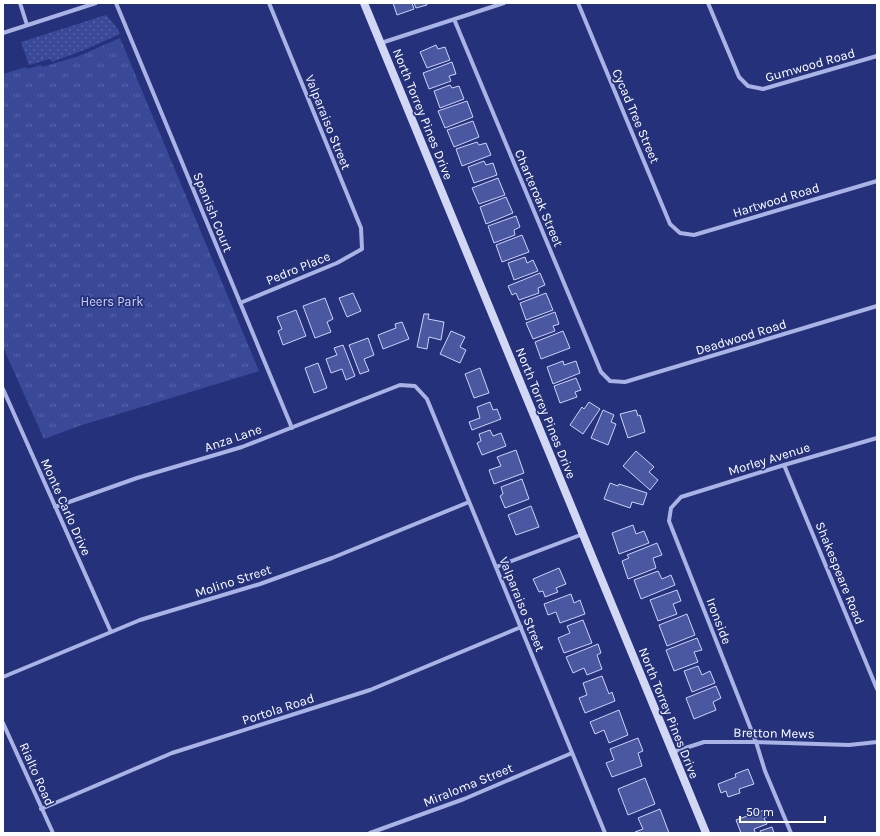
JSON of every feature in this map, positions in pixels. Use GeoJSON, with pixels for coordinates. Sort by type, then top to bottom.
{"type":"FeatureCollection","features":[{"type":"Feature","properties":{"kind":"main road","name":"North Torrey Pines Drive"},"geometry":{"type":"LineString","coordinates":[[364,3],[706,833]]}},
{"type":"Feature","properties":{"kind":"street"},"geometry":{"type":"LineString","coordinates":[[20,3],[27,25]]}},
{"type":"Feature","properties":{"kind":"street"},"geometry":{"type":"LineString","coordinates":[[3,33],[96,3]]}},
{"type":"Feature","properties":{"kind":"street","name":"Spanish Court"},"geometry":{"type":"LineString","coordinates":[[116,3],[292,428]]}},
{"type":"Feature","properties":{"kind":"street","name":"Valparaiso Street"},"geometry":{"type":"LineString","coordinates":[[269,3],[361,228],[362,249]]}},
{"type":"Feature","properties":{"kind":"street"},"geometry":{"type":"LineString","coordinates":[[381,43],[504,3]]}},
{"type":"Feature","properties":{"kind":"street","name":"Cycad Tree Street"},"geometry":{"type":"LineString","coordinates":[[578,3],[670,224],[680,233]]}},
{"type":"Feature","properties":{"kind":"street","name":"Gumwood Road"},"geometry":{"type":"LineString","coordinates":[[708,3],[739,77],[748,86],[763,89],[877,56]]}},
{"type":"Feature","properties":{"kind":"street","name":"Charteroak Street"},"geometry":{"type":"LineString","coordinates":[[454,19],[601,372],[610,381]]}},
{"type":"Feature","properties":{"kind":"street","name":"Hartwood Road"},"geometry":{"type":"LineString","coordinates":[[680,233],[694,235],[877,181]]}},
{"type":"Feature","properties":{"kind":"street","name":"Pedro Place"},"geometry":{"type":"LineString","coordinates":[[240,303],[338,263],[362,249]]}},
{"type":"Feature","properties":{"kind":"street","name":"Deadwood Road"},"geometry":{"type":"LineString","coordinates":[[610,381],[624,382],[877,306]]}},
{"type":"Feature","properties":{"kind":"street","name":"Anza Lane"},"geometry":{"type":"LineString","coordinates":[[55,507],[137,478],[242,447],[400,384],[415,386]]}},
{"type":"Feature","properties":{"kind":"street","name":"Valparaiso Street"},"geometry":{"type":"LineString","coordinates":[[415,386],[427,399],[605,833]]}},
{"type":"Feature","properties":{"kind":"street","name":"Monte Carlo Drive"},"geometry":{"type":"LineString","coordinates":[[3,390],[111,632]]}},
{"type":"Feature","properties":{"kind":"street","name":"Morley Avenue"},"geometry":{"type":"LineString","coordinates":[[671,508],[681,497],[877,438]]}},
{"type":"Feature","properties":{"kind":"street","name":"Shakespeare Road"},"geometry":{"type":"LineString","coordinates":[[784,465],[877,689]]}},
{"type":"Feature","properties":{"kind":"street","name":"Molino Street"},"geometry":{"type":"LineString","coordinates":[[3,677],[140,620],[260,584],[332,558],[469,502]]}},
{"type":"Feature","properties":{"kind":"street","name":"Ironside"},"geometry":{"type":"LineString","coordinates":[[671,508],[669,521],[791,833]]}},
{"type":"Feature","properties":{"kind":"street"},"geometry":{"type":"LineString","coordinates":[[496,567],[583,534]]}},
{"type":"Feature","properties":{"kind":"street","name":"Portola Road"},"geometry":{"type":"LineString","coordinates":[[41,809],[172,753],[370,690],[521,627]]}},
{"type":"Feature","properties":{"kind":"street","name":"Rialto Road"},"geometry":{"type":"LineString","coordinates":[[3,723],[53,833]]}},
{"type":"Feature","properties":{"kind":"street","name":"Bretton Mews"},"geometry":{"type":"LineString","coordinates":[[672,752],[704,742],[849,745],[877,742]]}},
{"type":"Feature","properties":{"kind":"street","name":"Miraloma Street"},"geometry":{"type":"LineString","coordinates":[[370,833],[464,799],[572,753]]}},
{"type":"Feature","properties":{"kind":"green space"},"geometry":{"type":"Polygon","coordinates":[[[106,15],[120,34],[52,62],[50,59],[29,65],[21,42],[106,15]]]}},
{"type":"Feature","properties":{"kind":"green space","name":"Heers Park"},"geometry":{"type":"Polygon","coordinates":[[[120,38],[259,371],[79,426],[44,439],[3,347],[3,74],[26,67],[27,69],[41,65],[42,67],[79,56],[120,38]]]}},
{"type":"Feature","properties":{"kind":"building"},"geometry":{"type":"Polygon","coordinates":[[[393,3],[412,3],[414,9],[397,15],[393,3]]]}},
{"type":"Feature","properties":{"kind":"building"},"geometry":{"type":"Polygon","coordinates":[[[414,3],[427,3],[427,5],[416,8],[414,3]]]}},
{"type":"Feature","properties":{"kind":"building"},"geometry":{"type":"Polygon","coordinates":[[[436,45],[438,49],[445,47],[450,60],[427,68],[420,52],[436,45]]]}},
{"type":"Feature","properties":{"kind":"building"},"geometry":{"type":"Polygon","coordinates":[[[452,62],[456,74],[449,76],[451,81],[429,89],[423,73],[452,62]]]}},
{"type":"Feature","properties":{"kind":"building"},"geometry":{"type":"Polygon","coordinates":[[[450,85],[452,88],[459,86],[464,99],[440,108],[434,91],[450,85]]]}},
{"type":"Feature","properties":{"kind":"building"},"geometry":{"type":"Polygon","coordinates":[[[467,101],[473,117],[445,128],[438,111],[467,101]]]}},
{"type":"Feature","properties":{"kind":"building"},"geometry":{"type":"Polygon","coordinates":[[[473,121],[479,137],[454,147],[447,130],[473,121]]]}},
{"type":"Feature","properties":{"kind":"building"},"geometry":{"type":"Polygon","coordinates":[[[477,142],[479,145],[486,143],[491,155],[462,166],[456,149],[477,142]]]}},
{"type":"Feature","properties":{"kind":"building"},"geometry":{"type":"Polygon","coordinates":[[[484,161],[486,165],[493,163],[497,175],[474,183],[468,167],[484,161]]]}},
{"type":"Feature","properties":{"kind":"building"},"geometry":{"type":"Polygon","coordinates":[[[498,178],[505,195],[479,204],[472,188],[498,178]]]}},
{"type":"Feature","properties":{"kind":"building"},"geometry":{"type":"Polygon","coordinates":[[[506,197],[513,213],[486,224],[480,207],[506,197]]]}},
{"type":"Feature","properties":{"kind":"building"},"geometry":{"type":"Polygon","coordinates":[[[516,216],[520,227],[514,230],[515,235],[494,243],[488,226],[516,216]]]}},
{"type":"Feature","properties":{"kind":"building"},"geometry":{"type":"Polygon","coordinates":[[[522,235],[529,252],[502,262],[496,245],[522,235]]]}},
{"type":"Feature","properties":{"kind":"building"},"geometry":{"type":"Polygon","coordinates":[[[525,257],[527,263],[533,260],[538,271],[514,280],[508,263],[525,257]]]}},
{"type":"Feature","properties":{"kind":"building"},"geometry":{"type":"Polygon","coordinates":[[[540,273],[545,285],[538,288],[539,293],[519,300],[516,293],[512,295],[508,286],[540,273]]]}},
{"type":"Feature","properties":{"kind":"building"},"geometry":{"type":"Polygon","coordinates":[[[353,293],[361,311],[347,317],[339,298],[353,293]]]}},
{"type":"Feature","properties":{"kind":"building"},"geometry":{"type":"Polygon","coordinates":[[[546,293],[553,310],[526,320],[520,303],[546,293]]]}},
{"type":"Feature","properties":{"kind":"building"},"geometry":{"type":"Polygon","coordinates":[[[325,298],[333,319],[327,322],[331,332],[315,338],[303,306],[325,298]]]}},
{"type":"Feature","properties":{"kind":"building"},"geometry":{"type":"Polygon","coordinates":[[[296,310],[306,336],[283,345],[278,331],[282,329],[277,317],[296,310]]]}},
{"type":"Feature","properties":{"kind":"building"},"geometry":{"type":"Polygon","coordinates":[[[555,312],[559,324],[553,326],[555,331],[533,339],[526,323],[555,312]]]}},
{"type":"Feature","properties":{"kind":"building"},"geometry":{"type":"Polygon","coordinates":[[[424,314],[429,314],[428,319],[444,322],[441,340],[429,337],[427,349],[417,347],[424,314]]]}},
{"type":"Feature","properties":{"kind":"building"},"geometry":{"type":"Polygon","coordinates":[[[402,322],[409,339],[383,349],[378,335],[396,328],[395,324],[402,322]]]}},
{"type":"Feature","properties":{"kind":"building"},"geometry":{"type":"Polygon","coordinates":[[[451,331],[465,337],[460,347],[466,350],[460,363],[440,354],[451,331]]]}},
{"type":"Feature","properties":{"kind":"building"},"geometry":{"type":"Polygon","coordinates":[[[563,331],[570,348],[541,359],[535,342],[563,331]]]}},
{"type":"Feature","properties":{"kind":"building"},"geometry":{"type":"Polygon","coordinates":[[[368,338],[374,355],[364,359],[369,371],[360,374],[349,345],[368,338]]]}},
{"type":"Feature","properties":{"kind":"building"},"geometry":{"type":"Polygon","coordinates":[[[343,345],[355,376],[346,380],[342,369],[331,373],[326,359],[337,355],[334,348],[343,345]]]}},
{"type":"Feature","properties":{"kind":"building"},"geometry":{"type":"Polygon","coordinates":[[[563,361],[564,365],[576,361],[580,373],[553,384],[547,367],[563,361]]]}},
{"type":"Feature","properties":{"kind":"building"},"geometry":{"type":"Polygon","coordinates":[[[318,363],[327,388],[314,393],[305,368],[318,363]]]}},
{"type":"Feature","properties":{"kind":"building"},"geometry":{"type":"Polygon","coordinates":[[[480,368],[489,393],[474,398],[465,374],[480,368]]]}},
{"type":"Feature","properties":{"kind":"building"},"geometry":{"type":"Polygon","coordinates":[[[576,378],[581,390],[575,392],[577,397],[560,403],[554,386],[576,378]]]}},
{"type":"Feature","properties":{"kind":"building"},"geometry":{"type":"Polygon","coordinates":[[[490,402],[493,410],[497,409],[501,419],[472,430],[469,422],[480,418],[477,407],[490,402]]]}},
{"type":"Feature","properties":{"kind":"building"},"geometry":{"type":"Polygon","coordinates":[[[589,402],[600,409],[583,434],[570,425],[582,407],[584,409],[589,402]]]}},
{"type":"Feature","properties":{"kind":"building"},"geometry":{"type":"Polygon","coordinates":[[[603,410],[614,415],[611,422],[616,424],[608,445],[591,438],[603,410]]]}},
{"type":"Feature","properties":{"kind":"building"},"geometry":{"type":"Polygon","coordinates":[[[636,410],[638,416],[640,415],[645,432],[628,438],[620,414],[636,410]]]}},
{"type":"Feature","properties":{"kind":"building"},"geometry":{"type":"Polygon","coordinates":[[[490,430],[493,436],[501,433],[506,446],[482,455],[477,443],[481,441],[479,434],[490,430]]]}},
{"type":"Feature","properties":{"kind":"building"},"geometry":{"type":"Polygon","coordinates":[[[516,450],[524,473],[494,484],[489,470],[501,466],[497,457],[516,450]]]}},
{"type":"Feature","properties":{"kind":"building"},"geometry":{"type":"Polygon","coordinates":[[[636,451],[654,467],[649,472],[658,480],[650,490],[623,466],[636,451]]]}},
{"type":"Feature","properties":{"kind":"building"},"geometry":{"type":"Polygon","coordinates":[[[522,479],[529,499],[505,508],[500,496],[503,494],[501,487],[522,479]]]}},
{"type":"Feature","properties":{"kind":"building"},"geometry":{"type":"Polygon","coordinates":[[[610,483],[618,486],[619,484],[647,493],[643,505],[632,502],[630,508],[604,499],[610,483]]]}},
{"type":"Feature","properties":{"kind":"building"},"geometry":{"type":"Polygon","coordinates":[[[531,506],[539,527],[516,535],[508,515],[531,506]]]}},
{"type":"Feature","properties":{"kind":"building"},"geometry":{"type":"Polygon","coordinates":[[[633,525],[636,534],[644,531],[649,543],[619,554],[612,533],[633,525]]]}},
{"type":"Feature","properties":{"kind":"building"},"geometry":{"type":"Polygon","coordinates":[[[657,543],[662,555],[653,558],[656,568],[628,579],[622,561],[629,558],[627,555],[657,543]]]}},
{"type":"Feature","properties":{"kind":"building"},"geometry":{"type":"Polygon","coordinates":[[[559,568],[566,584],[556,588],[558,592],[545,597],[543,591],[539,592],[533,579],[559,568]]]}},
{"type":"Feature","properties":{"kind":"building"},"geometry":{"type":"Polygon","coordinates":[[[658,571],[662,579],[671,575],[675,585],[641,599],[634,580],[658,571]]]}},
{"type":"Feature","properties":{"kind":"building"},"geometry":{"type":"Polygon","coordinates":[[[677,590],[681,601],[673,604],[677,614],[658,621],[650,600],[677,590]]]}},
{"type":"Feature","properties":{"kind":"building"},"geometry":{"type":"Polygon","coordinates":[[[571,594],[574,603],[580,600],[585,614],[560,623],[556,612],[548,615],[544,604],[571,594]]]}},
{"type":"Feature","properties":{"kind":"building"},"geometry":{"type":"Polygon","coordinates":[[[687,614],[695,635],[667,646],[659,625],[687,614]]]}},
{"type":"Feature","properties":{"kind":"building"},"geometry":{"type":"Polygon","coordinates":[[[583,620],[592,643],[564,653],[558,638],[570,633],[567,626],[583,620]]]}},
{"type":"Feature","properties":{"kind":"building"},"geometry":{"type":"Polygon","coordinates":[[[697,638],[702,650],[694,652],[698,662],[674,671],[666,650],[697,638]]]}},
{"type":"Feature","properties":{"kind":"building"},"geometry":{"type":"Polygon","coordinates":[[[598,644],[601,653],[597,655],[602,669],[587,675],[584,668],[573,673],[566,657],[598,644]]]}},
{"type":"Feature","properties":{"kind":"building"},"geometry":{"type":"Polygon","coordinates":[[[698,666],[702,675],[710,671],[715,683],[692,692],[684,671],[698,666]]]}},
{"type":"Feature","properties":{"kind":"building"},"geometry":{"type":"Polygon","coordinates":[[[602,676],[609,694],[612,692],[615,701],[585,713],[579,698],[587,695],[583,683],[602,676]]]}},
{"type":"Feature","properties":{"kind":"building"},"geometry":{"type":"Polygon","coordinates":[[[716,686],[721,698],[713,702],[716,710],[694,719],[686,698],[716,686]]]}},
{"type":"Feature","properties":{"kind":"building"},"geometry":{"type":"Polygon","coordinates":[[[619,710],[628,735],[609,743],[604,730],[595,734],[590,722],[619,710]]]}},
{"type":"Feature","properties":{"kind":"building"},"geometry":{"type":"Polygon","coordinates":[[[638,738],[643,751],[638,753],[642,766],[612,777],[606,763],[614,760],[610,749],[638,738]]]}},
{"type":"Feature","properties":{"kind":"building"},"geometry":{"type":"Polygon","coordinates":[[[748,769],[754,784],[739,789],[740,793],[728,797],[726,791],[721,793],[718,784],[736,777],[735,774],[748,769]]]}},
{"type":"Feature","properties":{"kind":"building"},"geometry":{"type":"Polygon","coordinates":[[[645,778],[655,804],[628,815],[618,789],[645,778]]]}},
{"type":"Feature","properties":{"kind":"building"},"geometry":{"type":"Polygon","coordinates":[[[660,809],[669,833],[635,833],[643,829],[638,818],[660,809]]]}},
{"type":"Feature","properties":{"kind":"building"},"geometry":{"type":"Polygon","coordinates":[[[764,810],[767,817],[764,818],[767,824],[754,829],[755,832],[753,833],[741,833],[736,820],[764,810]]]}},
{"type":"Feature","properties":{"kind":"building"},"geometry":{"type":"Polygon","coordinates":[[[772,827],[774,833],[761,833],[760,831],[772,827]]]}}]}
